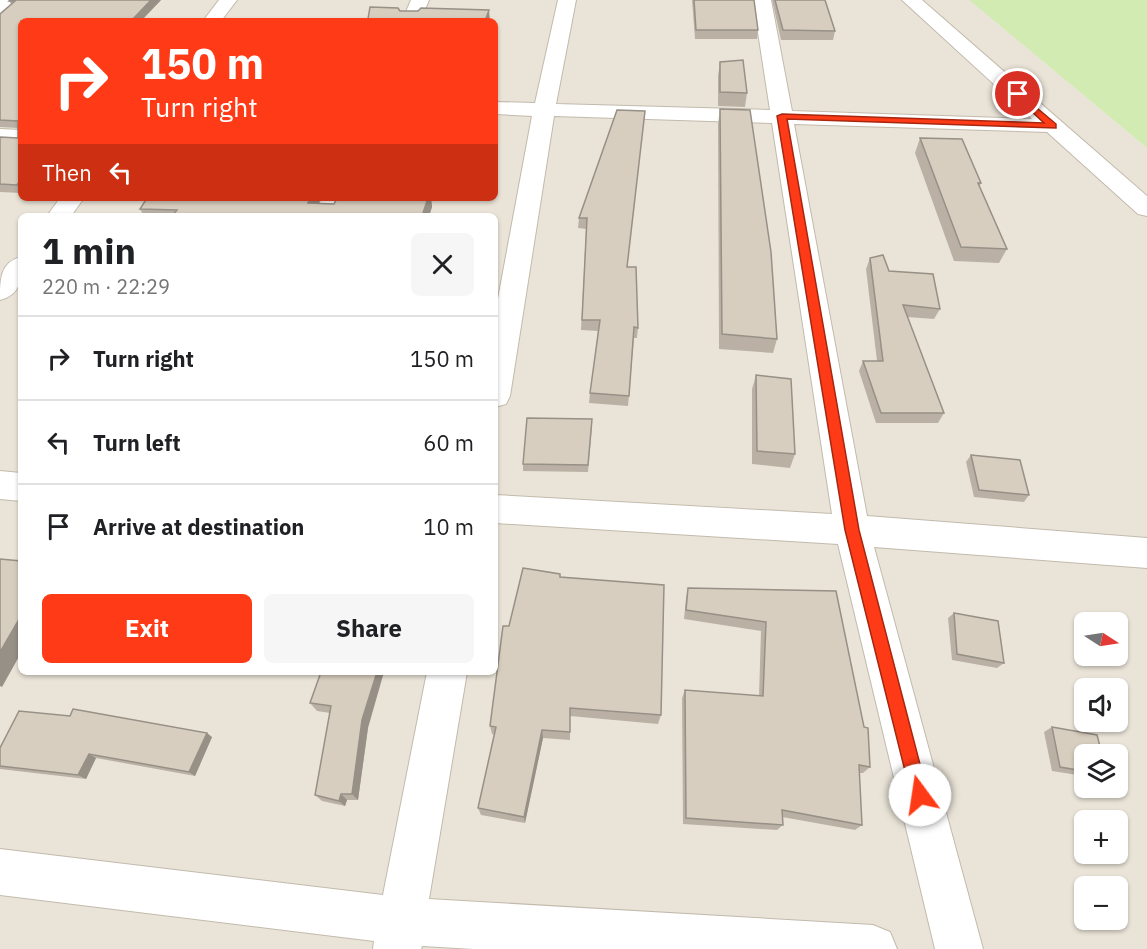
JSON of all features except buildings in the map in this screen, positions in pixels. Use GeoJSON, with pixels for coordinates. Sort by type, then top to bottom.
{"type":"FeatureCollection","features":[{"type":"Feature","properties":{"kind":"street"},"geometry":{"type":"LineString","coordinates":[[0,8],[9,0]]}},
{"type":"Feature","properties":{"kind":"street"},"geometry":{"type":"LineString","coordinates":[[214,18],[228,0]]}},
{"type":"Feature","properties":{"kind":"street"},"geometry":{"type":"LineString","coordinates":[[412,18],[420,0]]}},
{"type":"Feature","properties":{"kind":"street"},"geometry":{"type":"LineString","coordinates":[[498,379],[544,111],[567,0]]}},
{"type":"Feature","properties":{"kind":"street"},"geometry":{"type":"LineString","coordinates":[[762,0],[852,530],[959,949]]}},
{"type":"Feature","properties":{"kind":"street"},"geometry":{"type":"LineString","coordinates":[[911,0],[1147,209]]}},
{"type":"Feature","properties":{"kind":"street"},"geometry":{"type":"LineString","coordinates":[[498,108],[1053,126]]}},
{"type":"Feature","properties":{"kind":"street"},"geometry":{"type":"LineString","coordinates":[[0,136],[18,137]]}},
{"type":"Feature","properties":{"kind":"street"},"geometry":{"type":"LineString","coordinates":[[0,291],[18,269]]}},
{"type":"Feature","properties":{"kind":"street"},"geometry":{"type":"LineString","coordinates":[[0,485],[18,487]]}},
{"type":"Feature","properties":{"kind":"street"},"geometry":{"type":"LineString","coordinates":[[498,509],[852,530],[1145,558]]}},
{"type":"Feature","properties":{"kind":"street"},"geometry":{"type":"LineString","coordinates":[[400,935],[446,675]]}},
{"type":"Feature","properties":{"kind":"street"},"geometry":{"type":"LineString","coordinates":[[0,872],[400,935],[873,949]]}},
{"type":"Feature","properties":{"kind":"shaded area"},"geometry":{"type":"Polygon","coordinates":[[[0,0],[969,0],[1147,148],[1147,949],[0,949],[0,0]]]}},
{"type":"Feature","properties":{"kind":"green space"},"geometry":{"type":"Polygon","coordinates":[[[969,0],[1147,0],[1147,148],[969,0]]]}},
{"type":"Feature","properties":{"kind":"route"},"geometry":{"type":"LineString","coordinates":[[920,795],[852,530],[782,116],[1053,126],[1018,94]]}}]}
